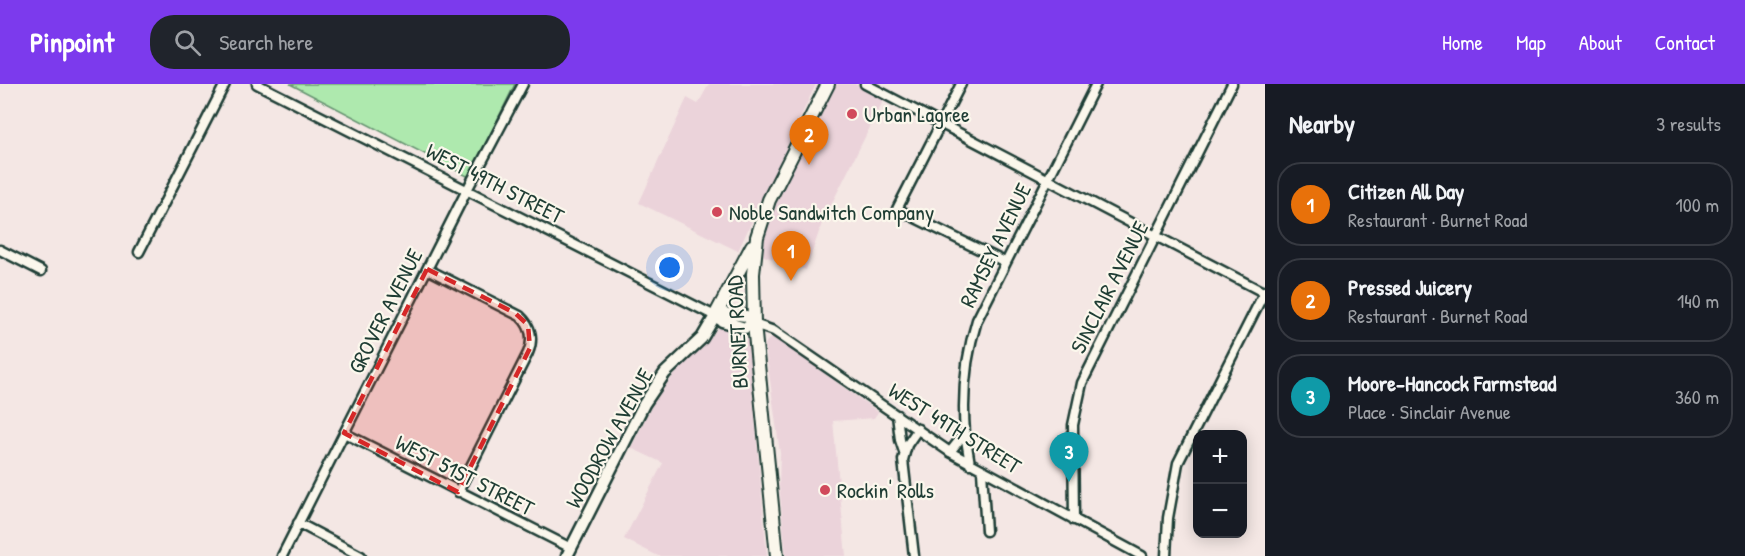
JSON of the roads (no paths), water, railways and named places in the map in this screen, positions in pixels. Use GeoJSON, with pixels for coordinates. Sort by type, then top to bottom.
{"type":"FeatureCollection","features":[{"type":"Feature","properties":{"kind":"main road","name":"BURNET ROAD"},"geometry":{"type":"LineString","coordinates":[[777,556],[754,324],[753,274],[757,237],[769,200],[828,84]]}},
{"type":"Feature","properties":{"kind":"main road"},"geometry":{"type":"LineString","coordinates":[[715,316],[757,237]]}},
{"type":"Feature","properties":{"kind":"street"},"geometry":{"type":"LineString","coordinates":[[139,252],[225,84]]}},
{"type":"Feature","properties":{"kind":"street","name":"WEST 49TH STREET"},"geometry":{"type":"LineString","coordinates":[[257,84],[722,321],[745,328],[754,324],[774,331],[950,452],[1142,556]]}},
{"type":"Feature","properties":{"kind":"street","name":"GROVER AVENUE"},"geometry":{"type":"LineString","coordinates":[[282,556],[523,84]]}},
{"type":"Feature","properties":{"kind":"street"},"geometry":{"type":"LineString","coordinates":[[865,84],[1265,292],[1178,463],[1168,518],[1166,556]]}},
{"type":"Feature","properties":{"kind":"street"},"geometry":{"type":"LineString","coordinates":[[961,84],[897,209],[1005,262]]}},
{"type":"Feature","properties":{"kind":"street","name":"RAMSEY AVENUE"},"geometry":{"type":"LineString","coordinates":[[970,464],[965,433],[963,390],[969,343],[977,320],[1005,262],[1096,84]]}},
{"type":"Feature","properties":{"kind":"street","name":"SINCLAIR AVENUE"},"geometry":{"type":"LineString","coordinates":[[1074,520],[1073,425],[1078,398],[1087,371],[1232,84]]}},
{"type":"Feature","properties":{"kind":"street"},"geometry":{"type":"LineString","coordinates":[[0,250],[40,271]]}},
{"type":"Feature","properties":{"kind":"street"},"geometry":{"type":"LineString","coordinates":[[427,269],[520,316],[530,330],[530,348],[458,492]]}},
{"type":"Feature","properties":{"kind":"street","name":"WOODROW AVENUE"},"geometry":{"type":"LineString","coordinates":[[569,552],[644,404],[665,373],[702,338],[715,316]]}},
{"type":"Feature","properties":{"kind":"street"},"geometry":{"type":"LineString","coordinates":[[897,415],[904,452]]}},
{"type":"Feature","properties":{"kind":"street"},"geometry":{"type":"LineString","coordinates":[[914,556],[903,460],[904,452],[918,429]]}},
{"type":"Feature","properties":{"kind":"street","name":"WEST 51ST STREET"},"geometry":{"type":"LineString","coordinates":[[344,433],[569,552]]}},
{"type":"Feature","properties":{"kind":"street"},"geometry":{"type":"LineString","coordinates":[[950,452],[965,433]]}},
{"type":"Feature","properties":{"kind":"street"},"geometry":{"type":"LineString","coordinates":[[982,471],[986,531]]}},
{"type":"Feature","properties":{"kind":"street"},"geometry":{"type":"LineString","coordinates":[[298,524],[361,556]]}},
{"type":"Feature","properties":{"kind":"place","name":"Urban Lagree"},"geometry":{"type":"Point","coordinates":[852,114]}},
{"type":"Feature","properties":{"kind":"place","name":"Pressed Juicery"},"geometry":{"type":"Point","coordinates":[809,165]}},
{"type":"Feature","properties":{"kind":"place","name":"Noble Sandwitch Company"},"geometry":{"type":"Point","coordinates":[717,212]}},
{"type":"Feature","properties":{"kind":"place","name":"Citizen All Day"},"geometry":{"type":"Point","coordinates":[791,281]}},
{"type":"Feature","properties":{"kind":"place","name":"Moore-Hancock Farmstead"},"geometry":{"type":"Point","coordinates":[1069,482]}},
{"type":"Feature","properties":{"kind":"place","name":"Rockin' Rolls"},"geometry":{"type":"Point","coordinates":[825,490]}}]}
